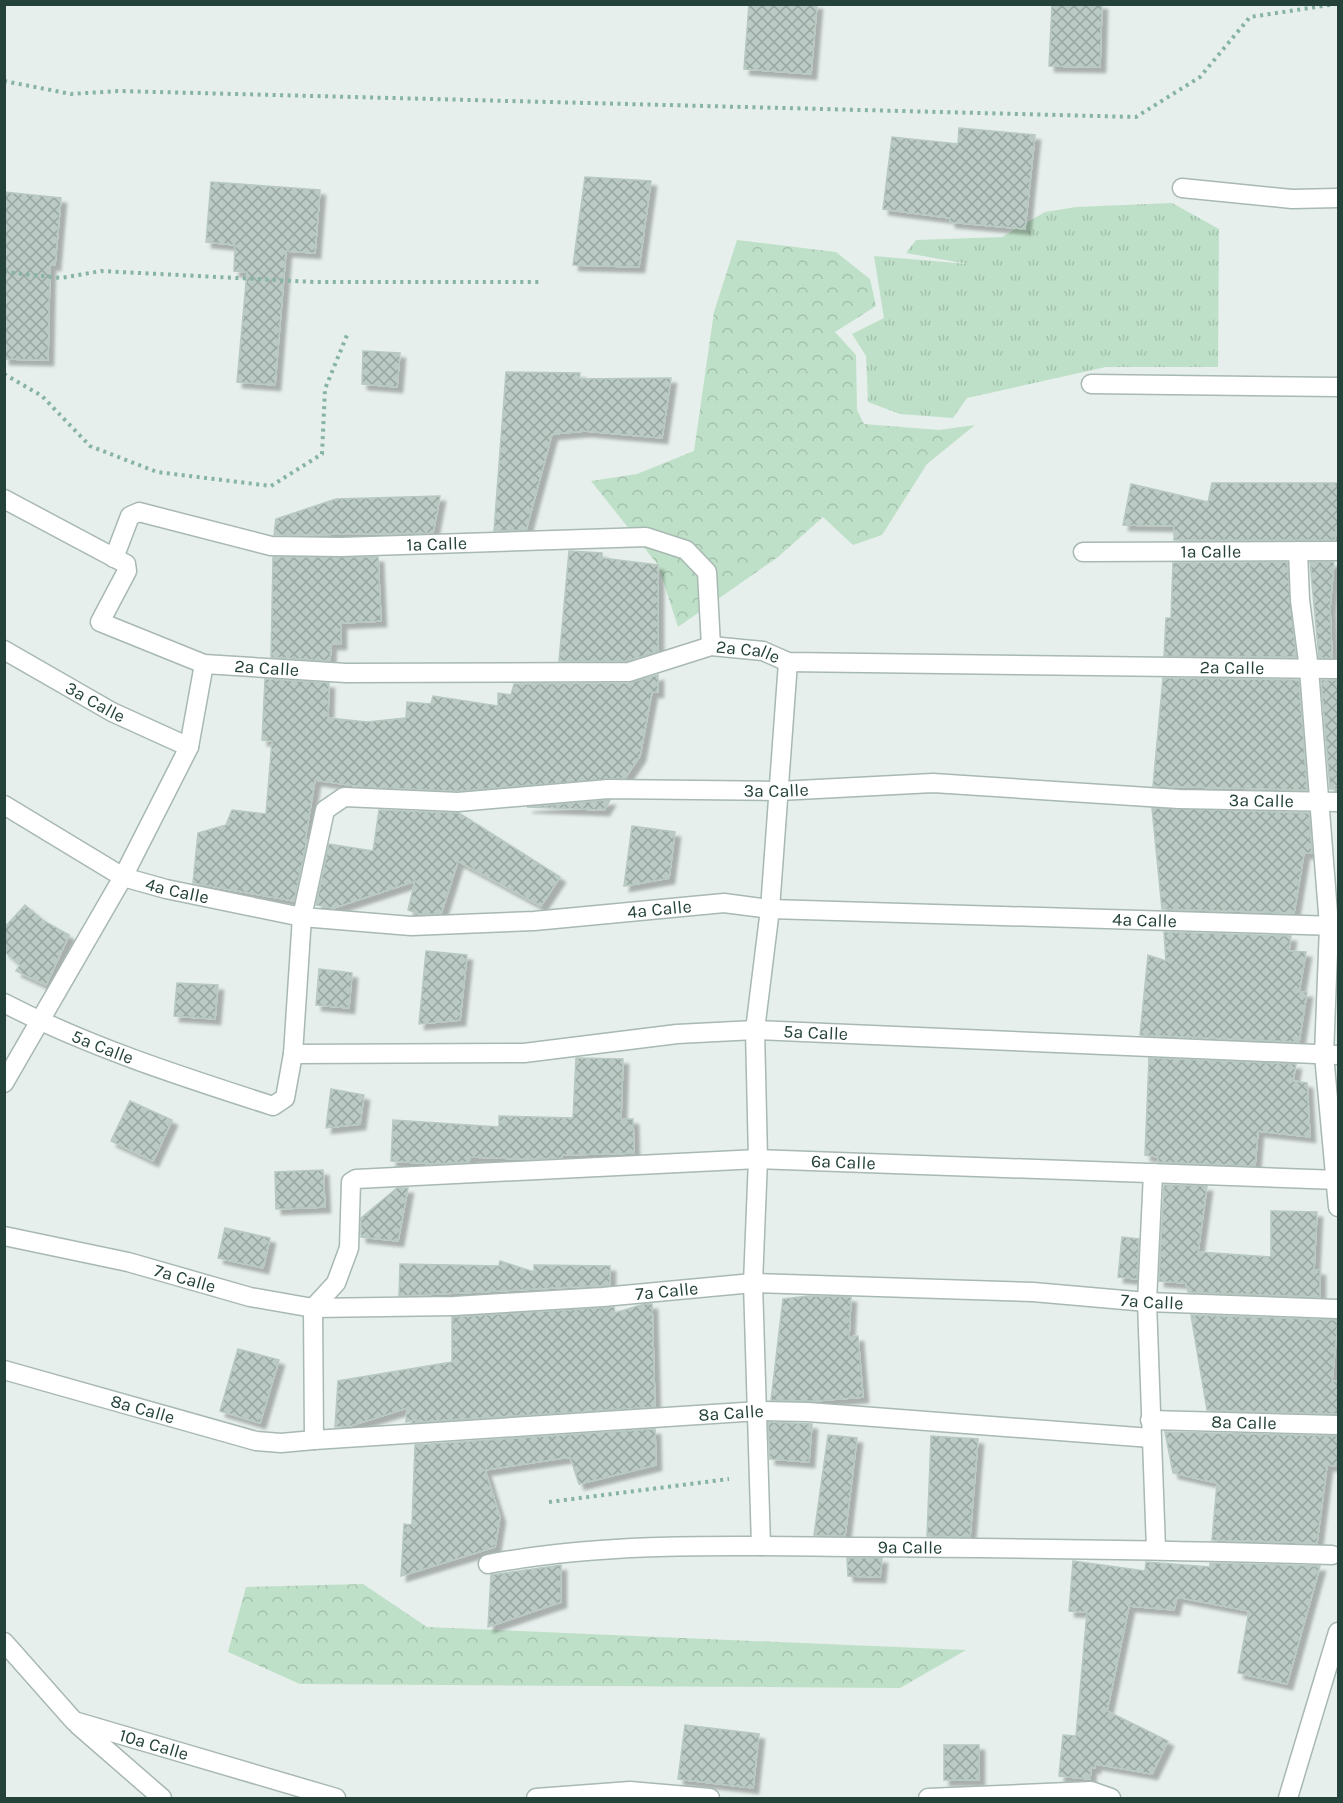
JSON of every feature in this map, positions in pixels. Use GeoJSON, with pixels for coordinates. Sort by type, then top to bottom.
{"type":"FeatureCollection","features":[{"type":"Feature","properties":{"kind":"street"},"geometry":{"type":"LineString","coordinates":[[1182,188],[1292,199],[1338,198]]}},
{"type":"Feature","properties":{"kind":"street"},"geometry":{"type":"LineString","coordinates":[[1091,384],[1338,387]]}},
{"type":"Feature","properties":{"kind":"street"},"geometry":{"type":"LineString","coordinates":[[4,499],[114,558]]}},
{"type":"Feature","properties":{"kind":"street","name":"1a Calle"},"geometry":{"type":"LineString","coordinates":[[114,558],[130,516],[139,512],[271,546],[341,547],[646,537],[686,550],[707,572],[711,646]]}},
{"type":"Feature","properties":{"kind":"street"},"geometry":{"type":"LineString","coordinates":[[1298,551],[1300,600],[1330,802],[1334,926],[1331,1055],[1338,1208]]}},
{"type":"Feature","properties":{"kind":"street","name":"1a Calle"},"geometry":{"type":"LineString","coordinates":[[1083,552],[1338,551]]}},
{"type":"Feature","properties":{"kind":"street","name":"2a Calle"},"geometry":{"type":"LineString","coordinates":[[114,558],[126,564],[127,572],[100,618],[100,622],[204,664],[346,674],[629,672],[711,646],[764,651],[788,662],[1338,669]]}},
{"type":"Feature","properties":{"kind":"street","name":"3a Calle"},"geometry":{"type":"LineString","coordinates":[[4,650],[112,712],[189,747]]}},
{"type":"Feature","properties":{"kind":"street"},"geometry":{"type":"LineString","coordinates":[[761,1546],[759,1411],[753,1283],[758,1159],[755,1030],[770,909],[788,662]]}},
{"type":"Feature","properties":{"kind":"street"},"geometry":{"type":"LineString","coordinates":[[4,1083],[123,878],[189,747],[204,664]]}},
{"type":"Feature","properties":{"kind":"street","name":"3a Calle"},"geometry":{"type":"LineString","coordinates":[[293,1054],[302,917],[325,810],[344,797],[458,802],[609,789],[779,791],[933,783],[1179,799],[1330,802]]}},
{"type":"Feature","properties":{"kind":"street","name":"4a Calle"},"geometry":{"type":"LineString","coordinates":[[4,805],[123,878],[302,917],[411,926],[534,921],[724,903],[770,909],[1334,926]]}},
{"type":"Feature","properties":{"kind":"street","name":"5a Calle"},"geometry":{"type":"LineString","coordinates":[[4,1003],[38,1021],[203,1084],[273,1106],[285,1098],[293,1054],[524,1053],[677,1034],[755,1030],[1331,1055]]}},
{"type":"Feature","properties":{"kind":"street","name":"6a Calle"},"geometry":{"type":"LineString","coordinates":[[313,1308],[336,1283],[349,1248],[351,1182],[356,1179],[758,1159],[1338,1180]]}},
{"type":"Feature","properties":{"kind":"street"},"geometry":{"type":"LineString","coordinates":[[1153,1173],[1147,1302],[1156,1549]]}},
{"type":"Feature","properties":{"kind":"street","name":"7a Calle"},"geometry":{"type":"LineString","coordinates":[[4,1236],[128,1262],[250,1297],[313,1308],[454,1306],[603,1297],[753,1283],[1033,1292],[1147,1302],[1338,1309]]}},
{"type":"Feature","properties":{"kind":"street"},"geometry":{"type":"LineString","coordinates":[[313,1308],[314,1440]]}},
{"type":"Feature","properties":{"kind":"street","name":"8a Calle"},"geometry":{"type":"LineString","coordinates":[[5,1370],[256,1441],[281,1443],[759,1411],[1150,1429],[1338,1425]]}},
{"type":"Feature","properties":{"kind":"street","name":"9a Calle"},"geometry":{"type":"LineString","coordinates":[[488,1564],[532,1556],[645,1545],[1156,1549],[1332,1555]]}},
{"type":"Feature","properties":{"kind":"street"},"geometry":{"type":"LineString","coordinates":[[1288,1798],[1333,1675],[1338,1632]]}},
{"type":"Feature","properties":{"kind":"street"},"geometry":{"type":"LineString","coordinates":[[4,1642],[74,1721],[162,1798]]}},
{"type":"Feature","properties":{"kind":"street","name":"10a Calle"},"geometry":{"type":"LineString","coordinates":[[74,1721],[336,1798]]}},
{"type":"Feature","properties":{"kind":"street"},"geometry":{"type":"LineString","coordinates":[[536,1798],[630,1791],[710,1798]]}},
{"type":"Feature","properties":{"kind":"street"},"geometry":{"type":"LineString","coordinates":[[928,1798],[1090,1791],[1111,1798]]}},
{"type":"Feature","properties":{"kind":"path"},"geometry":{"type":"LineString","coordinates":[[4,81],[71,94],[118,91],[1136,117],[1200,77],[1250,17],[1336,4]]}},
{"type":"Feature","properties":{"kind":"path"},"geometry":{"type":"LineString","coordinates":[[4,272],[61,278],[101,271],[314,282],[540,282]]}},
{"type":"Feature","properties":{"kind":"path"},"geometry":{"type":"LineString","coordinates":[[4,374],[42,396],[90,446],[157,472],[271,486],[322,454],[325,389],[347,335]]}},
{"type":"Feature","properties":{"kind":"path"},"geometry":{"type":"LineString","coordinates":[[549,1502],[760,1475]]}},
{"type":"Feature","properties":{"kind":"green space"},"geometry":{"type":"Polygon","coordinates":[[[1172,203],[1219,229],[1218,367],[1106,367],[967,398],[953,418],[900,414],[868,402],[866,356],[852,334],[884,318],[874,256],[968,264],[906,253],[916,240],[1002,237],[1045,212],[1076,207],[1172,203]]]}},
{"type":"Feature","properties":{"kind":"green space"},"geometry":{"type":"Polygon","coordinates":[[[737,240],[836,252],[870,279],[876,306],[835,332],[856,355],[857,410],[864,424],[939,430],[975,425],[927,464],[882,535],[853,545],[823,517],[778,557],[678,627],[658,565],[591,481],[637,474],[694,451],[714,312],[737,240]]]}},
{"type":"Feature","properties":{"kind":"green space"},"geometry":{"type":"Polygon","coordinates":[[[363,1584],[427,1627],[966,1650],[900,1688],[300,1684],[228,1652],[246,1587],[363,1584]]]}},
{"type":"Feature","properties":{"kind":"building"},"geometry":{"type":"Polygon","coordinates":[[[749,4],[817,4],[811,74],[744,69],[749,4]]]}},
{"type":"Feature","properties":{"kind":"building"},"geometry":{"type":"Polygon","coordinates":[[[1052,4],[1102,4],[1100,67],[1049,66],[1052,4]]]}},
{"type":"Feature","properties":{"kind":"building"},"geometry":{"type":"Polygon","coordinates":[[[959,128],[1035,135],[1025,229],[950,222],[950,218],[883,209],[892,137],[958,144],[959,128]]]}},
{"type":"Feature","properties":{"kind":"building"},"geometry":{"type":"Polygon","coordinates":[[[585,177],[651,181],[639,267],[573,265],[585,177]]]}},
{"type":"Feature","properties":{"kind":"building"},"geometry":{"type":"Polygon","coordinates":[[[211,182],[320,190],[315,253],[286,251],[275,385],[237,382],[247,272],[234,271],[235,245],[206,242],[211,182]]]}},
{"type":"Feature","properties":{"kind":"building"},"geometry":{"type":"Polygon","coordinates":[[[4,192],[61,198],[55,265],[50,264],[48,360],[4,359],[4,192]]]}},
{"type":"Feature","properties":{"kind":"building"},"geometry":{"type":"Polygon","coordinates":[[[363,351],[400,353],[397,387],[362,384],[363,351]]]}},
{"type":"Feature","properties":{"kind":"building"},"geometry":{"type":"Polygon","coordinates":[[[506,372],[580,373],[579,379],[671,378],[662,438],[585,431],[552,434],[526,530],[494,531],[506,372]]]}},
{"type":"Feature","properties":{"kind":"building"},"geometry":{"type":"Polygon","coordinates":[[[1212,483],[1338,483],[1338,529],[1336,529],[1335,540],[1174,540],[1174,526],[1123,525],[1131,484],[1208,502],[1212,483]]]}},
{"type":"Feature","properties":{"kind":"building"},"geometry":{"type":"Polygon","coordinates":[[[440,496],[433,533],[274,535],[276,519],[336,499],[440,496]]]}},
{"type":"Feature","properties":{"kind":"building"},"geometry":{"type":"Polygon","coordinates":[[[569,551],[602,553],[602,558],[658,565],[658,651],[627,661],[559,661],[569,551]]]}},
{"type":"Feature","properties":{"kind":"building"},"geometry":{"type":"Polygon","coordinates":[[[273,557],[378,557],[381,621],[341,623],[341,644],[331,644],[330,661],[271,657],[273,557]]]}},
{"type":"Feature","properties":{"kind":"building"},"geometry":{"type":"Polygon","coordinates":[[[1287,562],[1296,657],[1164,656],[1166,618],[1171,618],[1173,563],[1287,562]]]}},
{"type":"Feature","properties":{"kind":"building"},"geometry":{"type":"Polygon","coordinates":[[[1310,562],[1334,562],[1330,608],[1332,658],[1319,658],[1310,562]]]}},
{"type":"Feature","properties":{"kind":"building"},"geometry":{"type":"Polygon","coordinates":[[[658,675],[658,692],[652,692],[640,756],[625,778],[458,791],[364,787],[315,780],[305,840],[307,840],[294,901],[193,883],[198,833],[226,825],[232,810],[266,814],[272,741],[262,740],[265,679],[329,683],[328,718],[367,722],[406,718],[407,702],[431,704],[433,696],[498,706],[498,693],[511,695],[514,684],[629,683],[658,675]]]}},
{"type":"Feature","properties":{"kind":"building"},"geometry":{"type":"Polygon","coordinates":[[[1163,678],[1299,680],[1307,790],[1153,786],[1163,678]]]}},
{"type":"Feature","properties":{"kind":"building"},"geometry":{"type":"Polygon","coordinates":[[[1321,680],[1338,680],[1338,789],[1330,789],[1321,680]]]}},
{"type":"Feature","properties":{"kind":"building"},"geometry":{"type":"Polygon","coordinates":[[[608,800],[610,800],[604,810],[527,807],[608,800]]]}},
{"type":"Feature","properties":{"kind":"building"},"geometry":{"type":"Polygon","coordinates":[[[1152,808],[1309,813],[1312,853],[1304,853],[1294,913],[1162,909],[1152,808]]]}},
{"type":"Feature","properties":{"kind":"building"},"geometry":{"type":"Polygon","coordinates":[[[379,810],[459,813],[560,877],[541,906],[458,861],[441,914],[420,914],[408,910],[415,881],[334,908],[316,905],[329,844],[373,851],[379,810]]]}},
{"type":"Feature","properties":{"kind":"building"},"geometry":{"type":"Polygon","coordinates":[[[632,826],[675,832],[669,878],[624,886],[632,826]]]}},
{"type":"Feature","properties":{"kind":"building"},"geometry":{"type":"Polygon","coordinates":[[[25,905],[44,921],[69,935],[46,985],[16,971],[20,965],[4,951],[4,928],[25,905]]]}},
{"type":"Feature","properties":{"kind":"building"},"geometry":{"type":"Polygon","coordinates":[[[1164,932],[1291,936],[1289,951],[1306,952],[1299,992],[1307,992],[1299,1042],[1140,1035],[1148,955],[1166,961],[1164,932]]]}},
{"type":"Feature","properties":{"kind":"building"},"geometry":{"type":"Polygon","coordinates":[[[426,951],[467,955],[460,1020],[419,1024],[426,951]]]}},
{"type":"Feature","properties":{"kind":"building"},"geometry":{"type":"Polygon","coordinates":[[[319,969],[352,973],[349,1008],[316,1005],[319,969]]]}},
{"type":"Feature","properties":{"kind":"building"},"geometry":{"type":"Polygon","coordinates":[[[177,983],[218,985],[215,1019],[174,1016],[177,983]]]}},
{"type":"Feature","properties":{"kind":"building"},"geometry":{"type":"Polygon","coordinates":[[[576,1058],[623,1059],[621,1119],[633,1119],[634,1153],[562,1155],[562,1158],[525,1159],[470,1157],[469,1162],[436,1164],[391,1161],[393,1120],[499,1127],[499,1116],[573,1118],[576,1058]]]}},
{"type":"Feature","properties":{"kind":"building"},"geometry":{"type":"Polygon","coordinates":[[[1149,1058],[1296,1064],[1293,1081],[1307,1083],[1310,1137],[1258,1131],[1255,1166],[1158,1162],[1158,1157],[1145,1155],[1149,1058]]]}},
{"type":"Feature","properties":{"kind":"building"},"geometry":{"type":"Polygon","coordinates":[[[331,1089],[364,1095],[360,1124],[326,1128],[331,1089]]]}},
{"type":"Feature","properties":{"kind":"building"},"geometry":{"type":"Polygon","coordinates":[[[130,1101],[172,1120],[153,1161],[111,1141],[130,1101]]]}},
{"type":"Feature","properties":{"kind":"building"},"geometry":{"type":"Polygon","coordinates":[[[323,1170],[325,1207],[276,1209],[275,1172],[323,1170]]]}},
{"type":"Feature","properties":{"kind":"building"},"geometry":{"type":"Polygon","coordinates":[[[1164,1185],[1207,1186],[1198,1252],[1271,1257],[1271,1211],[1317,1212],[1314,1270],[1320,1270],[1320,1297],[1188,1292],[1186,1283],[1159,1281],[1164,1185]]]}},
{"type":"Feature","properties":{"kind":"building"},"geometry":{"type":"Polygon","coordinates":[[[397,1188],[408,1188],[398,1241],[361,1237],[361,1218],[397,1188]]]}},
{"type":"Feature","properties":{"kind":"building"},"geometry":{"type":"Polygon","coordinates":[[[225,1228],[270,1238],[263,1268],[218,1258],[225,1228]]]}},
{"type":"Feature","properties":{"kind":"building"},"geometry":{"type":"Polygon","coordinates":[[[1122,1237],[1139,1239],[1137,1279],[1118,1277],[1122,1237]]]}},
{"type":"Feature","properties":{"kind":"building"},"geometry":{"type":"Polygon","coordinates":[[[500,1261],[534,1272],[534,1265],[610,1266],[610,1285],[399,1296],[400,1264],[499,1266],[500,1261]]]}},
{"type":"Feature","properties":{"kind":"building"},"geometry":{"type":"Polygon","coordinates":[[[809,1296],[851,1297],[849,1337],[858,1336],[863,1397],[814,1401],[771,1400],[783,1299],[809,1296]]]}},
{"type":"Feature","properties":{"kind":"building"},"geometry":{"type":"Polygon","coordinates":[[[644,1304],[652,1304],[655,1407],[416,1422],[416,1419],[406,1422],[407,1408],[350,1426],[335,1427],[338,1381],[452,1362],[452,1317],[614,1307],[615,1313],[644,1304]]]}},
{"type":"Feature","properties":{"kind":"building"},"geometry":{"type":"Polygon","coordinates":[[[1191,1315],[1338,1320],[1332,1381],[1338,1382],[1338,1414],[1207,1410],[1191,1315]]]}},
{"type":"Feature","properties":{"kind":"building"},"geometry":{"type":"Polygon","coordinates":[[[238,1349],[279,1360],[260,1423],[220,1411],[238,1349]]]}},
{"type":"Feature","properties":{"kind":"building"},"geometry":{"type":"Polygon","coordinates":[[[768,1422],[812,1424],[809,1462],[770,1459],[768,1422]]]}},
{"type":"Feature","properties":{"kind":"building"},"geometry":{"type":"Polygon","coordinates":[[[655,1429],[656,1465],[579,1484],[570,1457],[485,1470],[500,1517],[495,1547],[401,1576],[404,1524],[412,1525],[415,1445],[655,1429]]]}},
{"type":"Feature","properties":{"kind":"building"},"geometry":{"type":"Polygon","coordinates":[[[1165,1432],[1338,1436],[1338,1466],[1327,1465],[1317,1543],[1212,1540],[1217,1483],[1173,1473],[1165,1432]]]}},
{"type":"Feature","properties":{"kind":"building"},"geometry":{"type":"Polygon","coordinates":[[[828,1435],[857,1438],[845,1536],[814,1535],[828,1435]]]}},
{"type":"Feature","properties":{"kind":"building"},"geometry":{"type":"Polygon","coordinates":[[[931,1436],[978,1439],[970,1537],[927,1536],[931,1436]]]}},
{"type":"Feature","properties":{"kind":"building"},"geometry":{"type":"Polygon","coordinates":[[[847,1558],[882,1558],[880,1577],[848,1576],[847,1558]]]}},
{"type":"Feature","properties":{"kind":"building"},"geometry":{"type":"Polygon","coordinates":[[[1073,1561],[1145,1571],[1146,1562],[1210,1567],[1210,1563],[1320,1566],[1287,1684],[1238,1673],[1249,1611],[1177,1597],[1174,1610],[1129,1606],[1107,1711],[1168,1741],[1152,1774],[1095,1764],[1095,1768],[1091,1767],[1090,1779],[1059,1776],[1063,1735],[1076,1736],[1087,1612],[1069,1611],[1073,1561]]]}},
{"type":"Feature","properties":{"kind":"building"},"geometry":{"type":"Polygon","coordinates":[[[561,1565],[561,1602],[488,1627],[491,1575],[561,1565]]]}},
{"type":"Feature","properties":{"kind":"building"},"geometry":{"type":"Polygon","coordinates":[[[685,1725],[759,1734],[753,1788],[678,1779],[685,1725]]]}},
{"type":"Feature","properties":{"kind":"building"},"geometry":{"type":"Polygon","coordinates":[[[944,1745],[979,1745],[979,1780],[944,1780],[944,1745]]]}}]}
